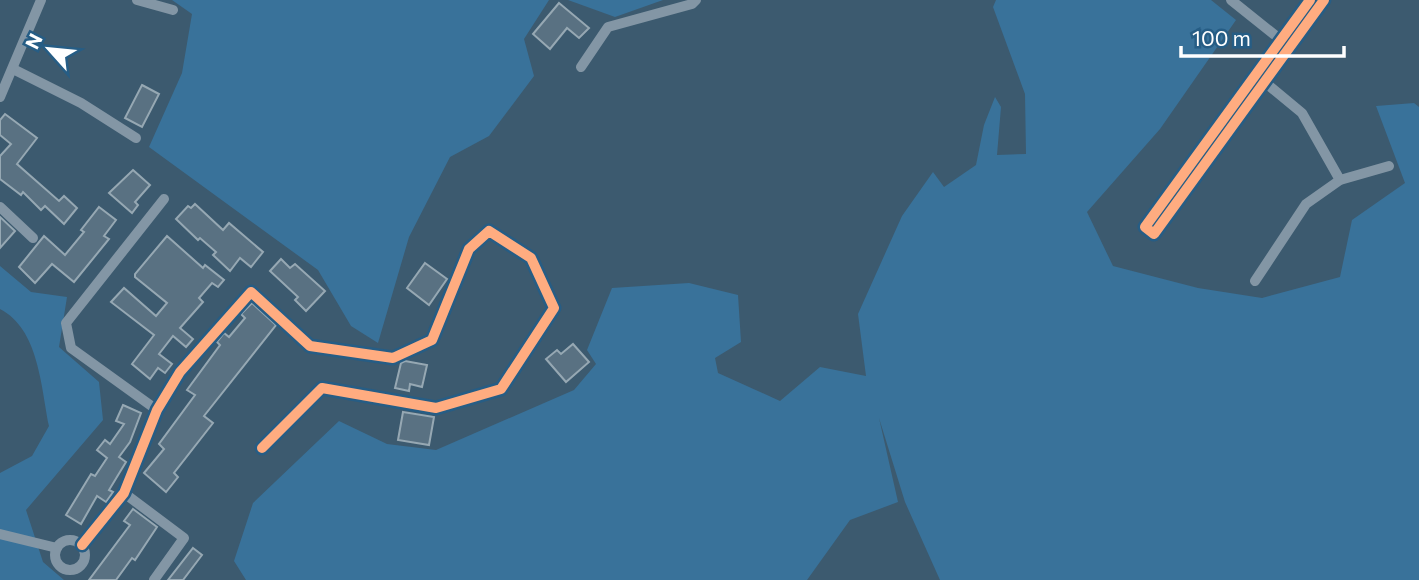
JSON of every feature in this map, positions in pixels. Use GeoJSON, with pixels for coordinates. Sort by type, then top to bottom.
{"type":"FeatureCollection","features":[{"type":"Feature","properties":{"kind":"street"},"geometry":{"type":"LineString","coordinates":[[0,97],[41,0]]}},
{"type":"Feature","properties":{"kind":"street"},"geometry":{"type":"LineString","coordinates":[[137,0],[173,10]]}},
{"type":"Feature","properties":{"kind":"street"},"geometry":{"type":"LineString","coordinates":[[580,68],[608,27],[692,4],[696,0]]}},
{"type":"Feature","properties":{"kind":"street"},"geometry":{"type":"LineString","coordinates":[[1231,0],[1281,40]]}},
{"type":"Feature","properties":{"kind":"street"},"geometry":{"type":"LineString","coordinates":[[1310,0],[1145,227],[1154,234],[1324,0]]}},
{"type":"Feature","properties":{"kind":"street"},"geometry":{"type":"LineString","coordinates":[[13,69],[81,103],[136,138]]}},
{"type":"Feature","properties":{"kind":"street"},"geometry":{"type":"LineString","coordinates":[[1255,74],[1302,113],[1340,180]]}},
{"type":"Feature","properties":{"kind":"street"},"geometry":{"type":"LineString","coordinates":[[1255,281],[1306,204],[1340,180],[1389,166]]}},
{"type":"Feature","properties":{"kind":"street"},"geometry":{"type":"LineString","coordinates":[[156,410],[71,348],[66,323],[164,199]]}},
{"type":"Feature","properties":{"kind":"street"},"geometry":{"type":"LineString","coordinates":[[0,207],[33,239]]}},
{"type":"Feature","properties":{"kind":"street"},"geometry":{"type":"LineString","coordinates":[[82,545],[124,493],[156,410],[180,372],[251,292],[310,346],[393,358],[432,340],[469,249],[489,231],[531,258],[554,308],[501,389],[436,408],[321,388],[261,448]]}},
{"type":"Feature","properties":{"kind":"street"},"geometry":{"type":"LineString","coordinates":[[124,493],[184,538],[154,580]]}},
{"type":"Feature","properties":{"kind":"street"},"geometry":{"type":"LineString","coordinates":[[0,534],[57,548],[70,540],[82,545],[85,552],[83,562],[75,569],[65,569],[57,562],[57,548]]}},
{"type":"Feature","properties":{"kind":"street"},"geometry":{"type":"LineString","coordinates":[[58,580],[65,569]]}},
{"type":"Feature","properties":{"kind":"shaded area"},"geometry":{"type":"Polygon","coordinates":[[[172,0],[549,0],[524,39],[534,76],[489,136],[450,157],[409,237],[378,343],[351,326],[318,270],[149,147],[182,73],[192,14],[172,0]]]}},
{"type":"Feature","properties":{"kind":"shaded area"},"geometry":{"type":"Polygon","coordinates":[[[568,0],[663,0],[615,17],[568,0]]]}},
{"type":"Feature","properties":{"kind":"shaded area"},"geometry":{"type":"Polygon","coordinates":[[[996,0],[1211,0],[1236,20],[1160,129],[1087,212],[1113,266],[1198,288],[1262,298],[1340,277],[1352,220],[1405,183],[1376,106],[1414,103],[1419,107],[1419,580],[940,580],[905,502],[879,418],[898,502],[850,520],[807,580],[246,580],[234,561],[253,503],[339,421],[387,444],[436,450],[574,390],[596,364],[587,350],[612,288],[689,283],[738,295],[741,342],[715,358],[718,373],[780,401],[820,367],[866,376],[858,314],[902,216],[933,172],[944,187],[976,165],[984,125],[995,97],[1001,107],[997,155],[1026,154],[1025,94],[993,7],[996,0]]]}},
{"type":"Feature","properties":{"kind":"shaded area"},"geometry":{"type":"Polygon","coordinates":[[[0,266],[31,292],[67,297],[59,347],[99,382],[103,420],[26,510],[43,562],[64,580],[0,580],[0,473],[32,456],[49,426],[31,345],[13,318],[0,309],[0,266]]]}},
{"type":"Feature","properties":{"kind":"building"},"geometry":{"type":"Polygon","coordinates":[[[559,3],[589,28],[579,38],[567,28],[550,49],[533,34],[559,3]]]}},
{"type":"Feature","properties":{"kind":"building"},"geometry":{"type":"Polygon","coordinates":[[[142,85],[159,94],[142,127],[125,118],[142,85]]]}},
{"type":"Feature","properties":{"kind":"building"},"geometry":{"type":"Polygon","coordinates":[[[5,114],[37,138],[17,164],[59,201],[64,196],[77,208],[64,224],[45,206],[41,210],[23,192],[21,195],[0,179],[0,156],[11,144],[0,135],[0,120],[5,114]]]}},
{"type":"Feature","properties":{"kind":"building"},"geometry":{"type":"Polygon","coordinates":[[[133,170],[150,185],[135,202],[138,205],[132,213],[109,193],[133,170]]]}},
{"type":"Feature","properties":{"kind":"building"},"geometry":{"type":"Polygon","coordinates":[[[195,204],[223,230],[229,223],[263,252],[251,267],[240,258],[230,271],[213,255],[216,252],[200,238],[198,240],[176,219],[188,206],[191,208],[195,204]]]}},
{"type":"Feature","properties":{"kind":"building"},"geometry":{"type":"Polygon","coordinates":[[[99,207],[116,220],[104,236],[109,239],[74,282],[52,264],[35,283],[19,267],[44,236],[65,255],[84,232],[81,230],[99,207]]]}},
{"type":"Feature","properties":{"kind":"building"},"geometry":{"type":"Polygon","coordinates":[[[0,217],[15,231],[0,248],[0,217]]]}},
{"type":"Feature","properties":{"kind":"building"},"geometry":{"type":"Polygon","coordinates":[[[167,236],[203,268],[205,265],[224,280],[218,287],[212,283],[199,298],[203,302],[180,328],[193,339],[186,347],[173,336],[159,354],[172,364],[165,373],[158,368],[150,379],[132,364],[154,335],[111,302],[124,288],[156,316],[167,303],[135,277],[135,274],[167,236]]]}},
{"type":"Feature","properties":{"kind":"building"},"geometry":{"type":"Polygon","coordinates":[[[281,259],[290,268],[295,264],[325,291],[306,311],[295,300],[298,297],[270,271],[281,259]]]}},
{"type":"Feature","properties":{"kind":"building"},"geometry":{"type":"Polygon","coordinates":[[[425,263],[447,279],[429,305],[407,288],[425,263]]]}},
{"type":"Feature","properties":{"kind":"building"},"geometry":{"type":"Polygon","coordinates":[[[252,303],[276,325],[204,416],[213,423],[174,473],[178,477],[166,492],[144,473],[164,449],[159,444],[195,395],[187,390],[220,345],[217,342],[224,333],[229,337],[245,318],[241,314],[252,303]]]}},
{"type":"Feature","properties":{"kind":"building"},"geometry":{"type":"Polygon","coordinates":[[[573,344],[589,362],[566,382],[546,359],[557,350],[561,354],[573,344]]]}},
{"type":"Feature","properties":{"kind":"building"},"geometry":{"type":"Polygon","coordinates":[[[405,361],[427,365],[422,387],[410,384],[409,391],[395,388],[401,363],[405,361]]]}},
{"type":"Feature","properties":{"kind":"building"},"geometry":{"type":"Polygon","coordinates":[[[123,405],[141,413],[130,442],[119,457],[126,462],[109,490],[113,492],[106,502],[97,496],[81,524],[66,515],[91,474],[95,476],[107,458],[97,450],[105,440],[110,444],[124,424],[116,421],[123,405]]]}},
{"type":"Feature","properties":{"kind":"building"},"geometry":{"type":"Polygon","coordinates":[[[403,412],[434,417],[429,445],[398,440],[403,412]]]}},
{"type":"Feature","properties":{"kind":"building"},"geometry":{"type":"Polygon","coordinates":[[[133,509],[157,527],[135,560],[132,558],[116,580],[89,580],[130,525],[124,521],[133,509]]]}},
{"type":"Feature","properties":{"kind":"building"},"geometry":{"type":"Polygon","coordinates":[[[193,548],[202,555],[183,580],[168,580],[193,548]]]}},
{"type":"Feature","properties":{"kind":"cycle path"},"geometry":{"type":"LineString","coordinates":[[1310,0],[1145,227],[1154,234],[1324,0]]}},
{"type":"Feature","properties":{"kind":"cycle path"},"geometry":{"type":"LineString","coordinates":[[82,545],[124,493],[157,410],[180,372],[251,292],[310,346],[393,358],[432,340],[469,249],[489,231],[531,258],[554,308],[501,389],[436,408],[322,388],[262,448]]}}]}
